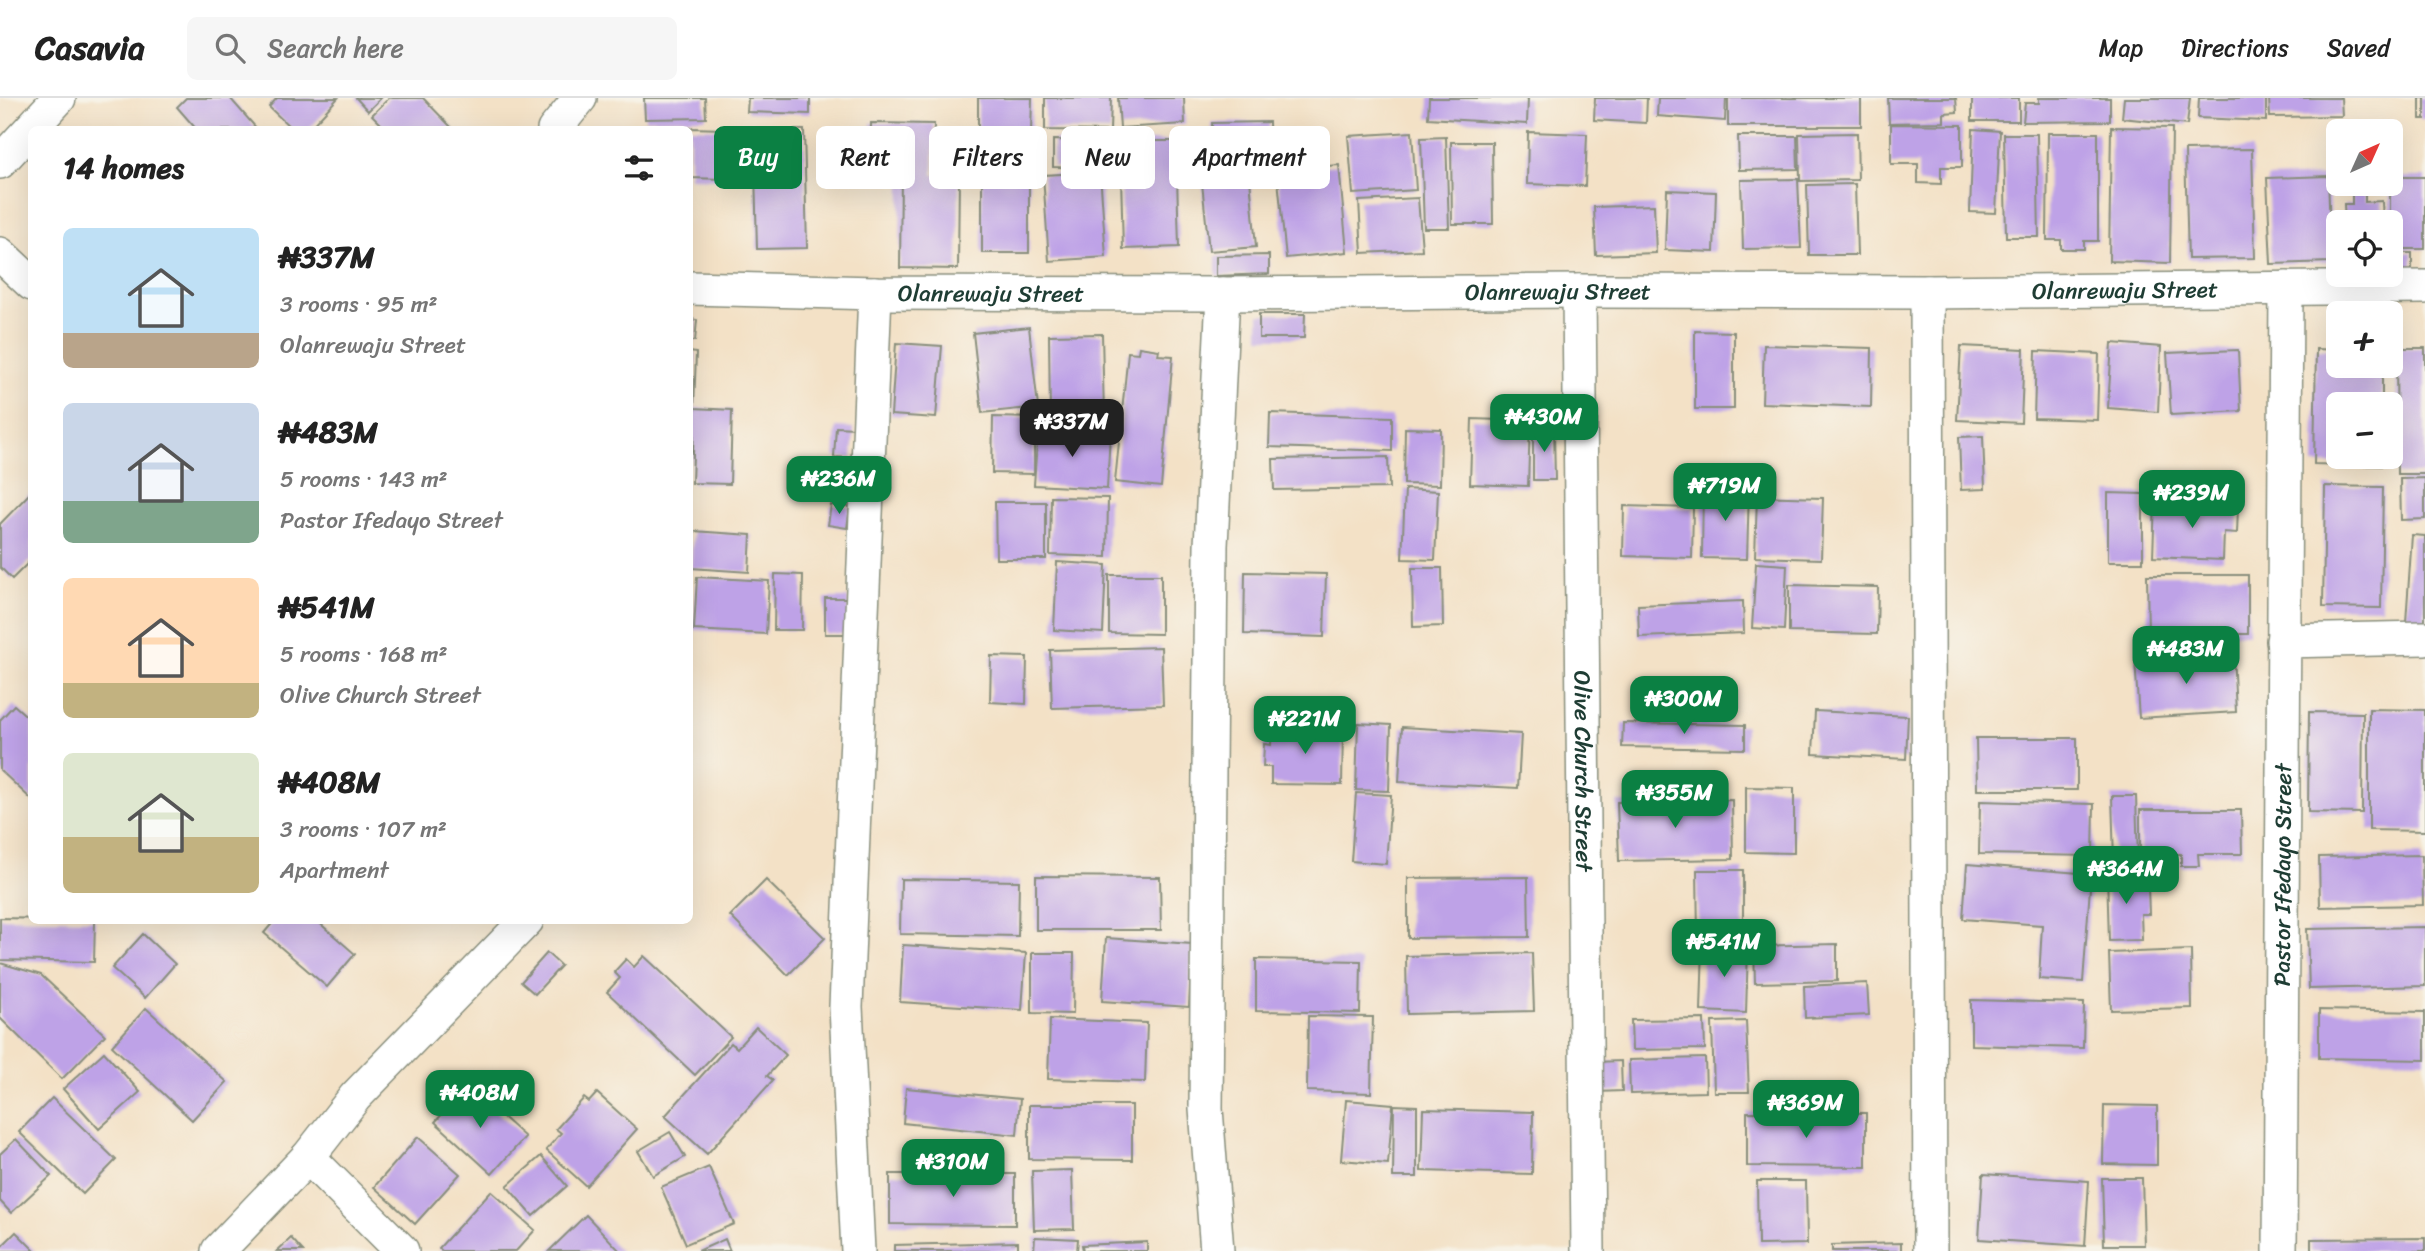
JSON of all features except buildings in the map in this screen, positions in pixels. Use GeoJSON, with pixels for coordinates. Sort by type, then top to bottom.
{"type":"FeatureCollection","features":[{"type":"Feature","properties":{"kind":"street"},"geometry":{"type":"LineString","coordinates":[[33,126],[59,98]]}},
{"type":"Feature","properties":{"kind":"street"},"geometry":{"type":"LineString","coordinates":[[557,126],[580,98]]}},
{"type":"Feature","properties":{"kind":"street"},"geometry":{"type":"LineString","coordinates":[[0,162],[28,132]]}},
{"type":"Feature","properties":{"kind":"street"},"geometry":{"type":"LineString","coordinates":[[0,254],[28,280]]}},
{"type":"Feature","properties":{"kind":"street","name":"Olanrewaju Street"},"geometry":{"type":"LineString","coordinates":[[693,288],[875,293],[1223,293],[1927,292],[2425,287]]}},
{"type":"Feature","properties":{"kind":"street","name":"Pastor Ifedayo Street"},"geometry":{"type":"LineString","coordinates":[[2280,1251],[2286,288]]}},
{"type":"Feature","properties":{"kind":"street","name":"Olive Church Street"},"geometry":{"type":"LineString","coordinates":[[1579,291],[1588,1251]]}},
{"type":"Feature","properties":{"kind":"street"},"geometry":{"type":"LineString","coordinates":[[1927,292],[1930,1251]]}},
{"type":"Feature","properties":{"kind":"street"},"geometry":{"type":"LineString","coordinates":[[858,1251],[846,1007],[875,293]]}},
{"type":"Feature","properties":{"kind":"street"},"geometry":{"type":"LineString","coordinates":[[1217,1251],[1206,1095],[1211,546],[1223,293]]}},
{"type":"Feature","properties":{"kind":"street"},"geometry":{"type":"LineString","coordinates":[[2283,641],[2425,638]]}},
{"type":"Feature","properties":{"kind":"street"},"geometry":{"type":"LineString","coordinates":[[218,1251],[308,1157],[355,1097],[523,924]]}},
{"type":"Feature","properties":{"kind":"street"},"geometry":{"type":"LineString","coordinates":[[308,1157],[402,1251]]}}]}
